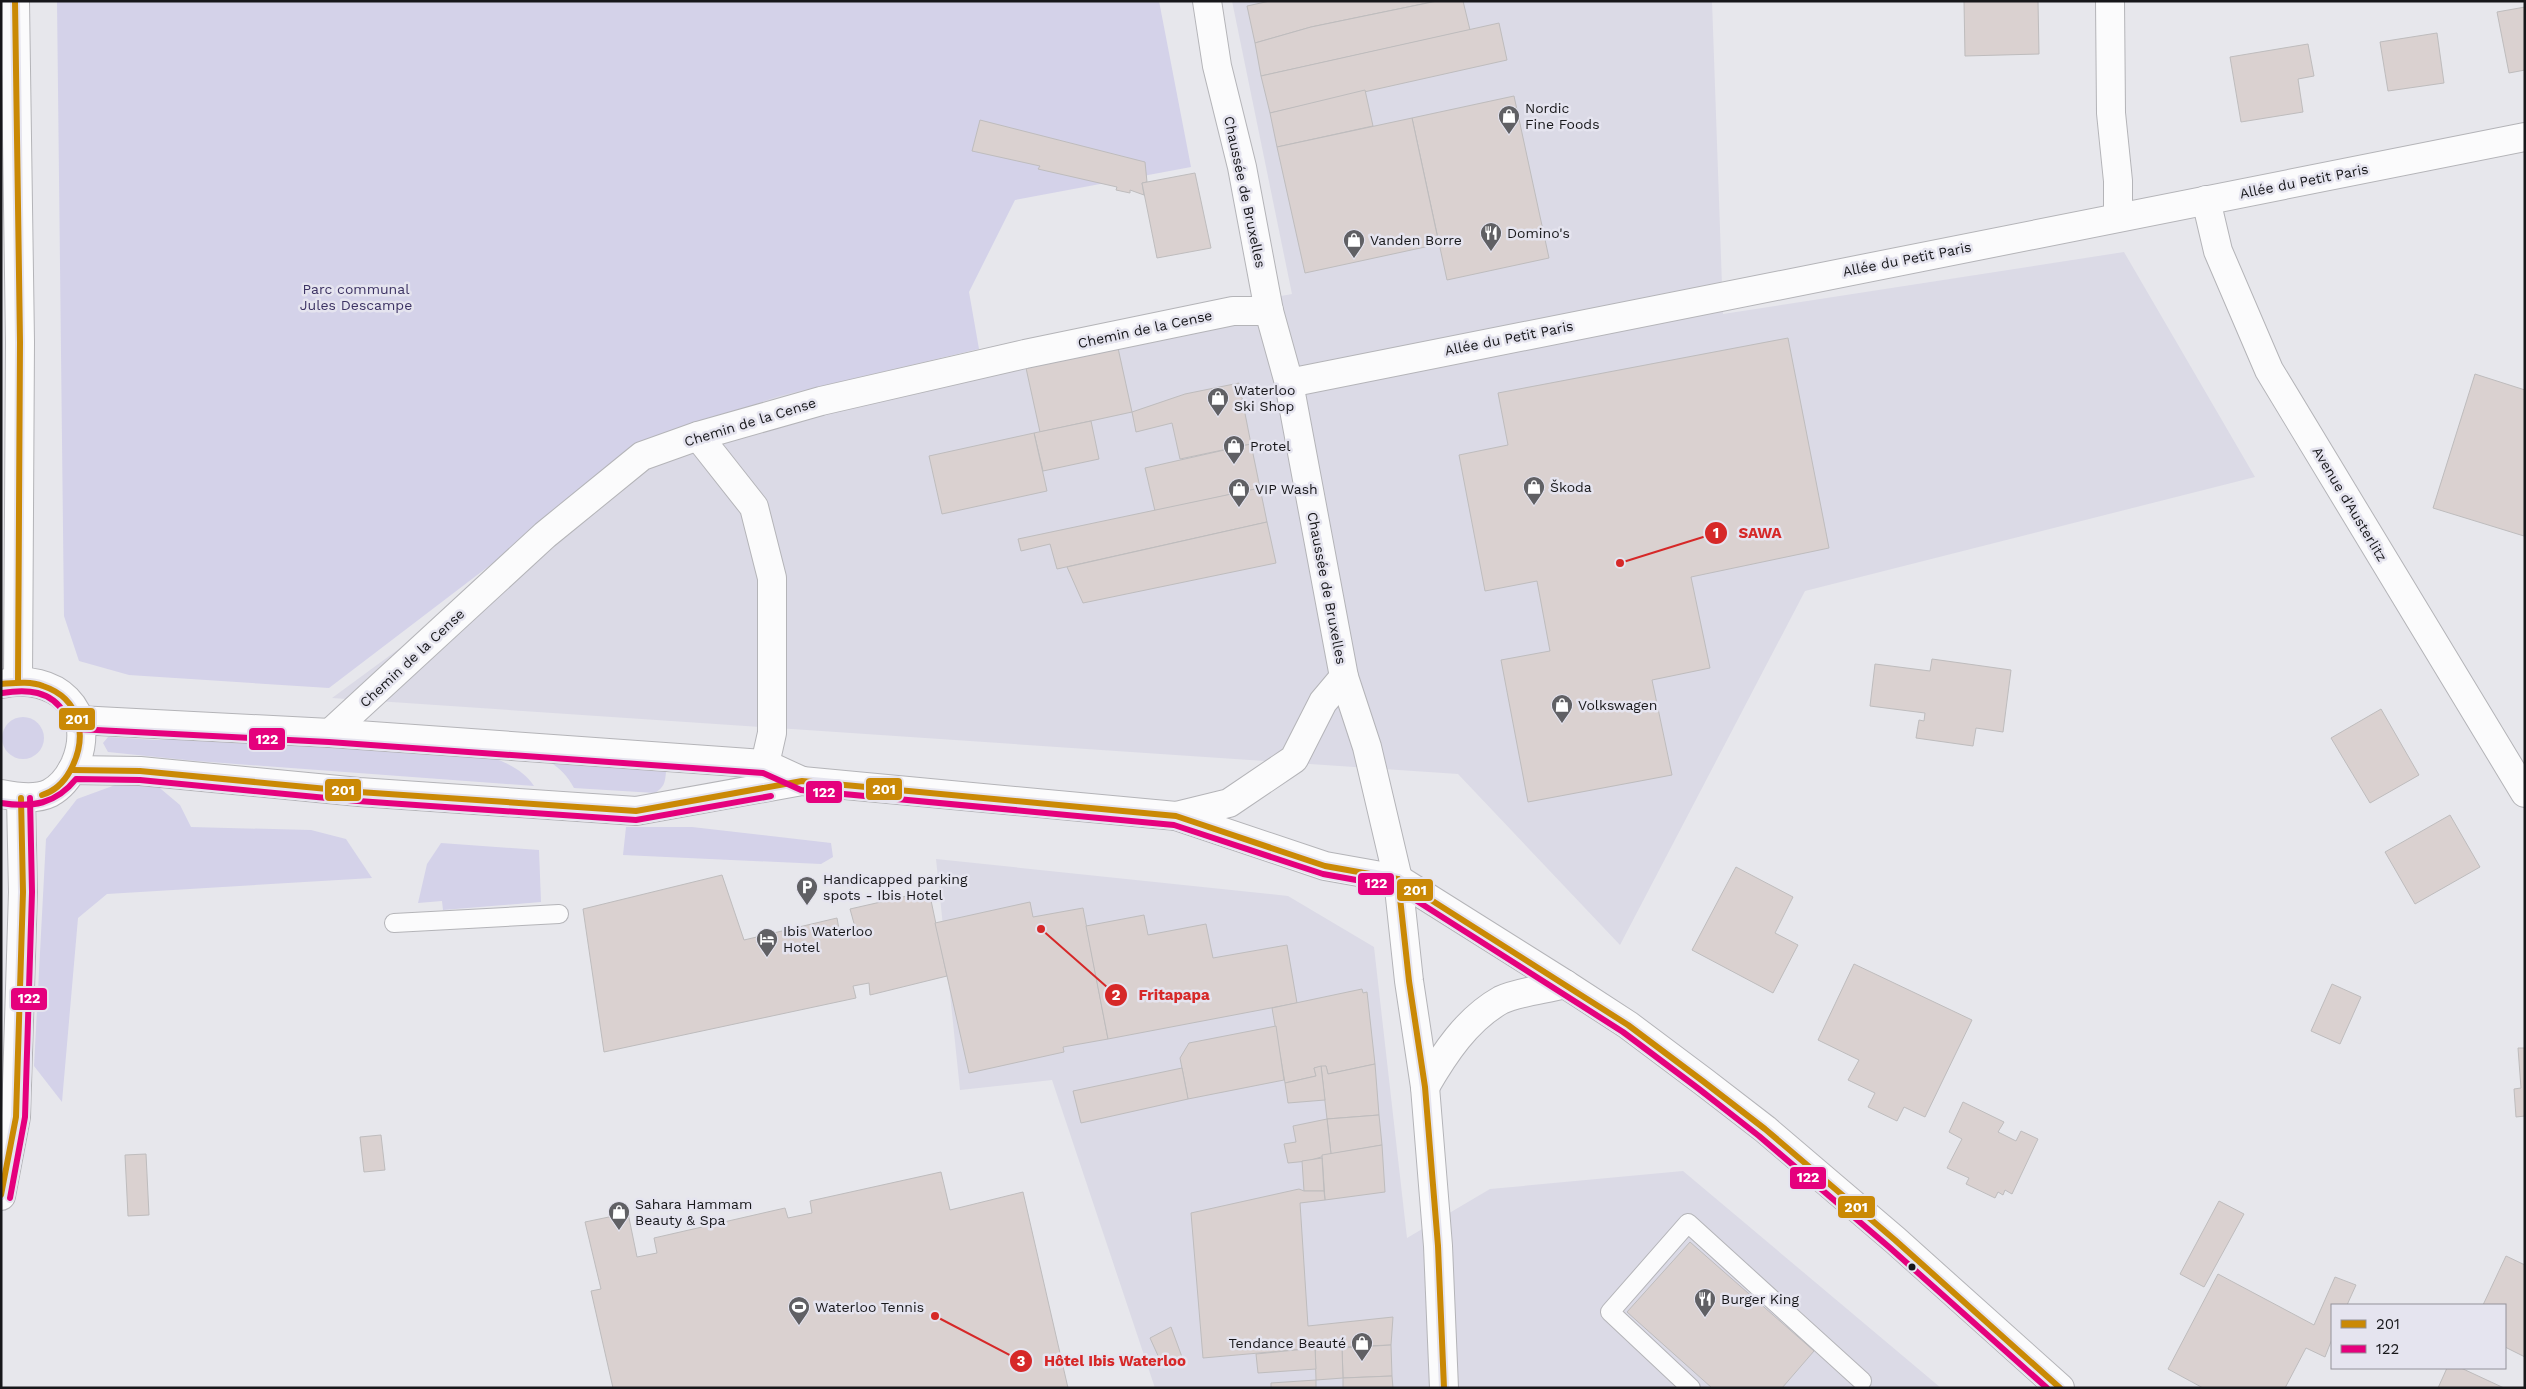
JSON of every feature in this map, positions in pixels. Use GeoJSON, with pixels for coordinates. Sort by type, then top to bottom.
{"type":"FeatureCollection","features":[{"type":"Feature","properties":{"kind":"main road"},"geometry":{"type":"LineString","coordinates":[[1,1196],[16,1117],[23,892],[11,796],[49,794],[62,783],[72,770],[82,748],[78,720],[72,704],[57,691],[39,682],[10,682],[15,1]]}},
{"type":"Feature","properties":{"kind":"main road","name":"Chaussée de Bruxelles"},"geometry":{"type":"LineString","coordinates":[[1206,1],[1217,66],[1242,167],[1269,311],[1289,383],[1344,677],[1367,747],[1398,879],[1409,981],[1425,1087],[1438,1246],[1444,1388]]}},
{"type":"Feature","properties":{"kind":"main road"},"geometry":{"type":"LineString","coordinates":[[2110,1],[2111,113],[2118,182],[2118,216]]}},
{"type":"Feature","properties":{"kind":"main road","name":"Allée du Petit Paris"},"geometry":{"type":"LineString","coordinates":[[1289,383],[2118,216],[2164,210],[2525,137]]}},
{"type":"Feature","properties":{"kind":"main road","name":"Avenue d'Austerlitz"},"geometry":{"type":"LineString","coordinates":[[2206,200],[2218,251],[2269,370],[2525,794]]}},
{"type":"Feature","properties":{"kind":"main road","name":"Chemin de la Cense"},"geometry":{"type":"LineString","coordinates":[[330,733],[545,535],[642,456],[698,436],[821,401],[1025,354],[1232,311],[1269,311]]}},
{"type":"Feature","properties":{"kind":"main road"},"geometry":{"type":"LineString","coordinates":[[698,436],[754,507],[772,578],[772,733],[765,764]]}},
{"type":"Feature","properties":{"kind":"main road"},"geometry":{"type":"LineString","coordinates":[[1176,816],[1228,803],[1294,759],[1323,702],[1344,677]]}},
{"type":"Feature","properties":{"kind":"main road"},"geometry":{"type":"LineString","coordinates":[[78,720],[330,733],[765,764],[802,781]]}},
{"type":"Feature","properties":{"kind":"main road"},"geometry":{"type":"LineString","coordinates":[[72,770],[140,771],[359,792],[636,811],[802,781],[1176,816],[1325,866],[1398,879],[1628,1025],[1765,1129],[1894,1240],[2060,1388]]}},
{"type":"Feature","properties":{"kind":"main road"},"geometry":{"type":"LineString","coordinates":[[1425,1087],[1446,1051],[1479,1016],[1502,1000],[1565,984]]}},
{"type":"Feature","properties":{"kind":"lane"},"geometry":{"type":"LineString","coordinates":[[394,923],[559,914]]}},
{"type":"Feature","properties":{"kind":"lane"},"geometry":{"type":"LineString","coordinates":[[1690,1388],[1610,1312],[1688,1223],[1862,1381]]}},
{"type":"Feature","properties":{"kind":"shaded area"},"geometry":{"type":"Polygon","coordinates":[[[1232,1],[1712,1],[1723,314],[2124,252],[2255,477],[1805,591],[1620,945],[1458,774],[332,698],[746,394],[1292,294],[1232,1]]]}},
{"type":"Feature","properties":{"kind":"shaded area"},"geometry":{"type":"Polygon","coordinates":[[[936,859],[1288,896],[1374,947],[1407,1238],[1490,1189],[1683,1171],[1941,1388],[1155,1388],[1052,1080],[960,1090],[936,859]]]}},
{"type":"Feature","properties":{"kind":"green space","name":"Parc communal Jules Descampe"},"geometry":{"type":"Polygon","coordinates":[[[57,1],[1159,1],[1191,167],[1015,200],[969,292],[979,349],[779,396],[657,438],[329,688],[129,675],[79,661],[64,616],[57,1]]]}},
{"type":"Feature","properties":{"kind":"green space"},"geometry":{"type":"Polygon","coordinates":[[[23,717],[38,723],[44,738],[38,753],[23,759],[8,753],[2,738],[8,723],[23,717]]]}},
{"type":"Feature","properties":{"kind":"green space"},"geometry":{"type":"Polygon","coordinates":[[[218,735],[482,753],[518,770],[534,786],[196,761],[108,752],[103,743],[108,737],[158,740],[218,735]]]}},
{"type":"Feature","properties":{"kind":"green space"},"geometry":{"type":"Polygon","coordinates":[[[542,757],[656,764],[666,772],[664,784],[655,793],[574,788],[561,770],[542,757]]]}},
{"type":"Feature","properties":{"kind":"green space"},"geometry":{"type":"Polygon","coordinates":[[[118,784],[155,784],[180,805],[191,827],[311,830],[346,839],[372,878],[107,894],[78,918],[62,1102],[34,1066],[46,839],[77,799],[118,784]]]}},
{"type":"Feature","properties":{"kind":"green space"},"geometry":{"type":"Polygon","coordinates":[[[626,827],[692,827],[831,843],[833,857],[821,864],[623,855],[626,827]]]}},
{"type":"Feature","properties":{"kind":"green space"},"geometry":{"type":"Polygon","coordinates":[[[441,843],[539,850],[541,902],[443,910],[442,901],[418,903],[427,864],[441,843]]]}},
{"type":"Feature","properties":{"kind":"building"},"geometry":{"type":"Polygon","coordinates":[[[1270,1],[1437,1],[1311,27],[1255,43],[1247,6],[1270,1]]]}},
{"type":"Feature","properties":{"kind":"building"},"geometry":{"type":"Polygon","coordinates":[[[1437,1],[1463,1],[1470,30],[1261,76],[1255,43],[1311,27],[1437,1]]]}},
{"type":"Feature","properties":{"kind":"building"},"geometry":{"type":"Polygon","coordinates":[[[1964,1],[2038,1],[2039,54],[1965,56],[1964,1]]]}},
{"type":"Feature","properties":{"kind":"building"},"geometry":{"type":"Polygon","coordinates":[[[2525,7],[2525,70],[2509,73],[2497,12],[2525,7]]]}},
{"type":"Feature","properties":{"kind":"building"},"geometry":{"type":"Polygon","coordinates":[[[1499,23],[1507,60],[1270,113],[1261,76],[1499,23]]]}},
{"type":"Feature","properties":{"kind":"building"},"geometry":{"type":"Polygon","coordinates":[[[2437,33],[2444,83],[2388,91],[2380,42],[2437,33]]]}},
{"type":"Feature","properties":{"kind":"building"},"geometry":{"type":"Polygon","coordinates":[[[2308,44],[2314,76],[2298,79],[2303,112],[2241,122],[2230,57],[2308,44]]]}},
{"type":"Feature","properties":{"kind":"building"},"geometry":{"type":"Polygon","coordinates":[[[1365,90],[1373,126],[1277,147],[1270,113],[1365,90]]]}},
{"type":"Feature","properties":{"kind":"building"},"geometry":{"type":"Polygon","coordinates":[[[1514,96],[1549,258],[1447,280],[1412,118],[1514,96]]]}},
{"type":"Feature","properties":{"kind":"building"},"geometry":{"type":"Polygon","coordinates":[[[1412,118],[1439,244],[1305,273],[1277,147],[1412,118]]]}},
{"type":"Feature","properties":{"kind":"building"},"geometry":{"type":"Polygon","coordinates":[[[980,120],[1145,162],[1147,182],[1142,183],[1144,195],[1130,190],[1130,193],[1116,190],[1117,187],[1038,169],[1040,166],[972,151],[980,120]]]}},
{"type":"Feature","properties":{"kind":"building"},"geometry":{"type":"Polygon","coordinates":[[[1195,173],[1211,248],[1157,258],[1142,183],[1195,173]]]}},
{"type":"Feature","properties":{"kind":"building"},"geometry":{"type":"Polygon","coordinates":[[[1788,338],[1829,548],[1691,577],[1710,668],[1652,680],[1672,775],[1528,802],[1501,660],[1550,651],[1537,581],[1485,591],[1459,455],[1508,445],[1498,393],[1788,338]]]}},
{"type":"Feature","properties":{"kind":"building"},"geometry":{"type":"Polygon","coordinates":[[[1118,348],[1132,412],[1040,432],[1026,368],[1118,348]]]}},
{"type":"Feature","properties":{"kind":"building"},"geometry":{"type":"Polygon","coordinates":[[[2475,374],[2525,390],[2524,536],[2433,508],[2475,374]]]}},
{"type":"Feature","properties":{"kind":"building"},"geometry":{"type":"Polygon","coordinates":[[[1239,383],[1251,444],[1180,459],[1172,423],[1136,432],[1132,412],[1185,394],[1239,383]]]}},
{"type":"Feature","properties":{"kind":"building"},"geometry":{"type":"Polygon","coordinates":[[[1091,421],[1099,459],[1043,471],[1034,433],[1091,421]]]}},
{"type":"Feature","properties":{"kind":"building"},"geometry":{"type":"Polygon","coordinates":[[[1034,433],[1047,491],[942,514],[929,456],[1034,433]]]}},
{"type":"Feature","properties":{"kind":"building"},"geometry":{"type":"Polygon","coordinates":[[[1251,444],[1260,488],[1155,511],[1145,468],[1251,444]]]}},
{"type":"Feature","properties":{"kind":"building"},"geometry":{"type":"Polygon","coordinates":[[[1260,488],[1267,522],[1057,569],[1050,544],[1021,551],[1018,539],[1260,488]]]}},
{"type":"Feature","properties":{"kind":"building"},"geometry":{"type":"Polygon","coordinates":[[[1267,522],[1276,563],[1083,603],[1067,567],[1267,522]]]}},
{"type":"Feature","properties":{"kind":"building"},"geometry":{"type":"Polygon","coordinates":[[[1932,659],[2011,670],[2003,732],[1976,728],[1973,746],[1916,738],[1919,720],[1924,721],[1925,713],[1870,706],[1875,664],[1930,671],[1932,659]]]}},
{"type":"Feature","properties":{"kind":"building"},"geometry":{"type":"Polygon","coordinates":[[[2381,709],[2419,775],[2370,803],[2331,738],[2381,709]]]}},
{"type":"Feature","properties":{"kind":"building"},"geometry":{"type":"Polygon","coordinates":[[[2450,815],[2480,867],[2415,904],[2385,852],[2450,815]]]}},
{"type":"Feature","properties":{"kind":"building"},"geometry":{"type":"Polygon","coordinates":[[[1736,867],[1793,897],[1775,933],[1798,945],[1773,993],[1692,950],[1736,867]]]}},
{"type":"Feature","properties":{"kind":"building","name":"Ibis Waterloo Hotel"},"geometry":{"type":"Polygon","coordinates":[[[722,875],[744,940],[837,918],[839,929],[855,927],[850,909],[929,891],[947,976],[870,995],[869,983],[853,986],[856,998],[604,1052],[583,909],[722,875]]]}},
{"type":"Feature","properties":{"kind":"building"},"geometry":{"type":"Polygon","coordinates":[[[1030,902],[1033,917],[1083,908],[1108,1039],[1063,1047],[1064,1052],[969,1073],[935,923],[1030,902]]]}},
{"type":"Feature","properties":{"kind":"building"},"geometry":{"type":"Polygon","coordinates":[[[1144,915],[1148,935],[1206,924],[1213,958],[1287,945],[1297,1003],[1108,1039],[1086,926],[1144,915]]]}},
{"type":"Feature","properties":{"kind":"building"},"geometry":{"type":"Polygon","coordinates":[[[1854,964],[1972,1020],[1925,1117],[1904,1107],[1897,1121],[1868,1107],[1875,1093],[1848,1080],[1859,1060],[1818,1040],[1854,964]]]}},
{"type":"Feature","properties":{"kind":"building"},"geometry":{"type":"Polygon","coordinates":[[[2332,984],[2361,997],[2340,1044],[2311,1031],[2332,984]]]}},
{"type":"Feature","properties":{"kind":"building"},"geometry":{"type":"Polygon","coordinates":[[[1362,989],[1363,993],[1367,992],[1375,1064],[1328,1074],[1326,1066],[1314,1068],[1316,1076],[1285,1083],[1272,1008],[1362,989]]]}},
{"type":"Feature","properties":{"kind":"building"},"geometry":{"type":"Polygon","coordinates":[[[1276,1026],[1284,1080],[1188,1099],[1180,1058],[1189,1043],[1276,1026]]]}},
{"type":"Feature","properties":{"kind":"building"},"geometry":{"type":"Polygon","coordinates":[[[2518,1048],[2525,1048],[2525,1116],[2516,1117],[2514,1089],[2521,1088],[2518,1048]]]}},
{"type":"Feature","properties":{"kind":"building"},"geometry":{"type":"Polygon","coordinates":[[[1375,1064],[1379,1115],[1327,1119],[1321,1066],[1326,1066],[1328,1074],[1375,1064]]]}},
{"type":"Feature","properties":{"kind":"building"},"geometry":{"type":"Polygon","coordinates":[[[1321,1066],[1325,1100],[1288,1103],[1285,1083],[1316,1076],[1314,1068],[1321,1066]]]}},
{"type":"Feature","properties":{"kind":"building"},"geometry":{"type":"Polygon","coordinates":[[[1182,1068],[1188,1099],[1081,1123],[1073,1091],[1182,1068]]]}},
{"type":"Feature","properties":{"kind":"building"},"geometry":{"type":"Polygon","coordinates":[[[1963,1102],[2004,1122],[1998,1132],[2016,1141],[2021,1131],[2038,1139],[2012,1194],[2005,1190],[2003,1195],[1998,1192],[1995,1198],[1966,1184],[1969,1178],[1947,1168],[1962,1139],[1949,1132],[1963,1102]]]}},
{"type":"Feature","properties":{"kind":"building"},"geometry":{"type":"Polygon","coordinates":[[[1379,1115],[1382,1145],[1331,1154],[1327,1119],[1379,1115]]]}},
{"type":"Feature","properties":{"kind":"building"},"geometry":{"type":"Polygon","coordinates":[[[1327,1119],[1331,1154],[1308,1161],[1288,1163],[1284,1144],[1296,1142],[1293,1126],[1327,1119]]]}},
{"type":"Feature","properties":{"kind":"building"},"geometry":{"type":"Polygon","coordinates":[[[381,1135],[385,1170],[364,1172],[360,1137],[381,1135]]]}},
{"type":"Feature","properties":{"kind":"building"},"geometry":{"type":"Polygon","coordinates":[[[1382,1145],[1385,1192],[1325,1200],[1322,1155],[1382,1145]]]}},
{"type":"Feature","properties":{"kind":"building"},"geometry":{"type":"Polygon","coordinates":[[[146,1154],[149,1215],[128,1216],[125,1155],[146,1154]]]}},
{"type":"Feature","properties":{"kind":"building"},"geometry":{"type":"Polygon","coordinates":[[[1322,1158],[1324,1191],[1304,1191],[1302,1161],[1322,1158]]]}},
{"type":"Feature","properties":{"kind":"building","name":"Waterloo Tennis"},"geometry":{"type":"Polygon","coordinates":[[[941,1172],[950,1210],[1023,1192],[1068,1388],[613,1388],[591,1291],[601,1289],[585,1222],[628,1213],[637,1257],[657,1253],[654,1238],[785,1208],[788,1218],[812,1213],[810,1201],[941,1172]]]}},
{"type":"Feature","properties":{"kind":"building"},"geometry":{"type":"Polygon","coordinates":[[[1299,1189],[1304,1191],[1324,1191],[1325,1200],[1300,1203],[1308,1326],[1393,1317],[1391,1345],[1315,1348],[1203,1358],[1191,1213],[1299,1189]]]}},
{"type":"Feature","properties":{"kind":"building"},"geometry":{"type":"Polygon","coordinates":[[[2219,1201],[2244,1214],[2204,1287],[2180,1274],[2219,1201]]]}},
{"type":"Feature","properties":{"kind":"building","name":"Burger King"},"geometry":{"type":"Polygon","coordinates":[[[1690,1242],[1814,1351],[1782,1388],[1712,1388],[1627,1312],[1690,1242]]]}},
{"type":"Feature","properties":{"kind":"building"},"geometry":{"type":"Polygon","coordinates":[[[2506,1256],[2525,1265],[2525,1357],[2506,1348],[2506,1304],[2483,1304],[2506,1256]]]}},
{"type":"Feature","properties":{"kind":"building"},"geometry":{"type":"Polygon","coordinates":[[[2218,1274],[2314,1325],[2335,1277],[2356,1285],[2347,1304],[2331,1304],[2331,1342],[2325,1357],[2306,1348],[2285,1388],[2203,1388],[2168,1369],[2218,1274]]]}},
{"type":"Feature","properties":{"kind":"building"},"geometry":{"type":"Polygon","coordinates":[[[1171,1327],[1182,1357],[1160,1360],[1150,1338],[1171,1327]]]}},
{"type":"Feature","properties":{"kind":"building"},"geometry":{"type":"Polygon","coordinates":[[[1391,1345],[1392,1376],[1343,1378],[1342,1348],[1391,1345]]]}},
{"type":"Feature","properties":{"kind":"building"},"geometry":{"type":"Polygon","coordinates":[[[1315,1348],[1342,1348],[1343,1378],[1316,1380],[1315,1348]]]}},
{"type":"Feature","properties":{"kind":"building"},"geometry":{"type":"Polygon","coordinates":[[[1315,1348],[1316,1369],[1258,1373],[1256,1354],[1315,1348]]]}},
{"type":"Feature","properties":{"kind":"building"},"geometry":{"type":"Polygon","coordinates":[[[2447,1369],[2463,1369],[2504,1388],[2438,1388],[2447,1369]]]}},
{"type":"Feature","properties":{"kind":"building"},"geometry":{"type":"Polygon","coordinates":[[[1392,1376],[1393,1388],[1343,1388],[1343,1378],[1392,1376]]]}},
{"type":"Feature","properties":{"kind":"building"},"geometry":{"type":"Polygon","coordinates":[[[1316,1380],[1316,1388],[1271,1388],[1271,1383],[1316,1380]]]}},
{"type":"Feature","properties":{"kind":"transit line","name":"201"},"geometry":{"type":"LineString","coordinates":[[15,1],[20,342],[18,680]]}},
{"type":"Feature","properties":{"kind":"transit line","name":"201"},"geometry":{"type":"LineString","coordinates":[[1,684],[33,683],[56,692],[66,700],[78,721],[80,733],[79,746],[70,771],[59,786],[42,795]]}},
{"type":"Feature","properties":{"kind":"transit line","name":"122"},"geometry":{"type":"LineString","coordinates":[[2,693],[20,691],[46,696],[59,706],[71,725],[77,729],[329,742],[763,773],[801,790],[1174,825],[1323,874],[1395,887],[1623,1032],[1699,1089],[1759,1136],[1889,1247],[2047,1388]]}},
{"type":"Feature","properties":{"kind":"transit line","name":"201"},"geometry":{"type":"LineString","coordinates":[[72,770],[140,771],[359,792],[636,811],[802,781],[1176,816],[1325,866],[1398,879],[1628,1025],[1704,1082],[1765,1129],[1895,1240],[2060,1388]]}},
{"type":"Feature","properties":{"kind":"transit line","name":"122"},"geometry":{"type":"LineString","coordinates":[[1,803],[23,805],[43,802],[60,794],[76,779],[140,780],[358,801],[636,820],[771,796]]}},
{"type":"Feature","properties":{"kind":"transit line","name":"201"},"geometry":{"type":"LineString","coordinates":[[1,1195],[16,1117],[23,892],[21,798]]}},
{"type":"Feature","properties":{"kind":"transit line","name":"122"},"geometry":{"type":"LineString","coordinates":[[10,1198],[25,1117],[32,892],[30,798]]}},
{"type":"Feature","properties":{"kind":"transit line","name":"201"},"geometry":{"type":"LineString","coordinates":[[1398,879],[1409,981],[1425,1087],[1438,1246],[1444,1388]]}},
{"type":"Feature","properties":{"kind":"place","name":"Nordic Fine Foods"},"geometry":{"type":"Point","coordinates":[1509,135]}},
{"type":"Feature","properties":{"kind":"place","name":"Domino's"},"geometry":{"type":"Point","coordinates":[1491,252]}},
{"type":"Feature","properties":{"kind":"place","name":"Vanden Borre"},"geometry":{"type":"Point","coordinates":[1354,259]}},
{"type":"Feature","properties":{"kind":"place","name":"Waterloo Ski Shop"},"geometry":{"type":"Point","coordinates":[1218,417]}},
{"type":"Feature","properties":{"kind":"place","name":"Protel"},"geometry":{"type":"Point","coordinates":[1234,465]}},
{"type":"Feature","properties":{"kind":"place","name":"Škoda"},"geometry":{"type":"Point","coordinates":[1534,506]}},
{"type":"Feature","properties":{"kind":"place","name":"VIP Wash"},"geometry":{"type":"Point","coordinates":[1239,508]}},
{"type":"Feature","properties":{"kind":"place","name":"SAWA"},"geometry":{"type":"Point","coordinates":[1620,563]}},
{"type":"Feature","properties":{"kind":"place","name":"Volkswagen"},"geometry":{"type":"Point","coordinates":[1562,724]}},
{"type":"Feature","properties":{"kind":"place","name":"Handicapped parking spots - Ibis Hotel"},"geometry":{"type":"Point","coordinates":[807,906]}},
{"type":"Feature","properties":{"kind":"place","name":"Fritapapa"},"geometry":{"type":"Point","coordinates":[1041,929]}},
{"type":"Feature","properties":{"kind":"place","name":"Ibis Waterloo Hotel"},"geometry":{"type":"Point","coordinates":[767,958]}},
{"type":"Feature","properties":{"kind":"place","name":"Sahara Hammam Beauty & Spa"},"geometry":{"type":"Point","coordinates":[619,1231]}},
{"type":"Feature","properties":{"kind":"place","name":"Hôtel Ibis Waterloo"},"geometry":{"type":"Point","coordinates":[935,1316]}},
{"type":"Feature","properties":{"kind":"place","name":"Burger King"},"geometry":{"type":"Point","coordinates":[1705,1318]}},
{"type":"Feature","properties":{"kind":"place","name":"Waterloo Tennis"},"geometry":{"type":"Point","coordinates":[799,1326]}},
{"type":"Feature","properties":{"kind":"place","name":"Tendance Beauté"},"geometry":{"type":"Point","coordinates":[1362,1362]}}]}
